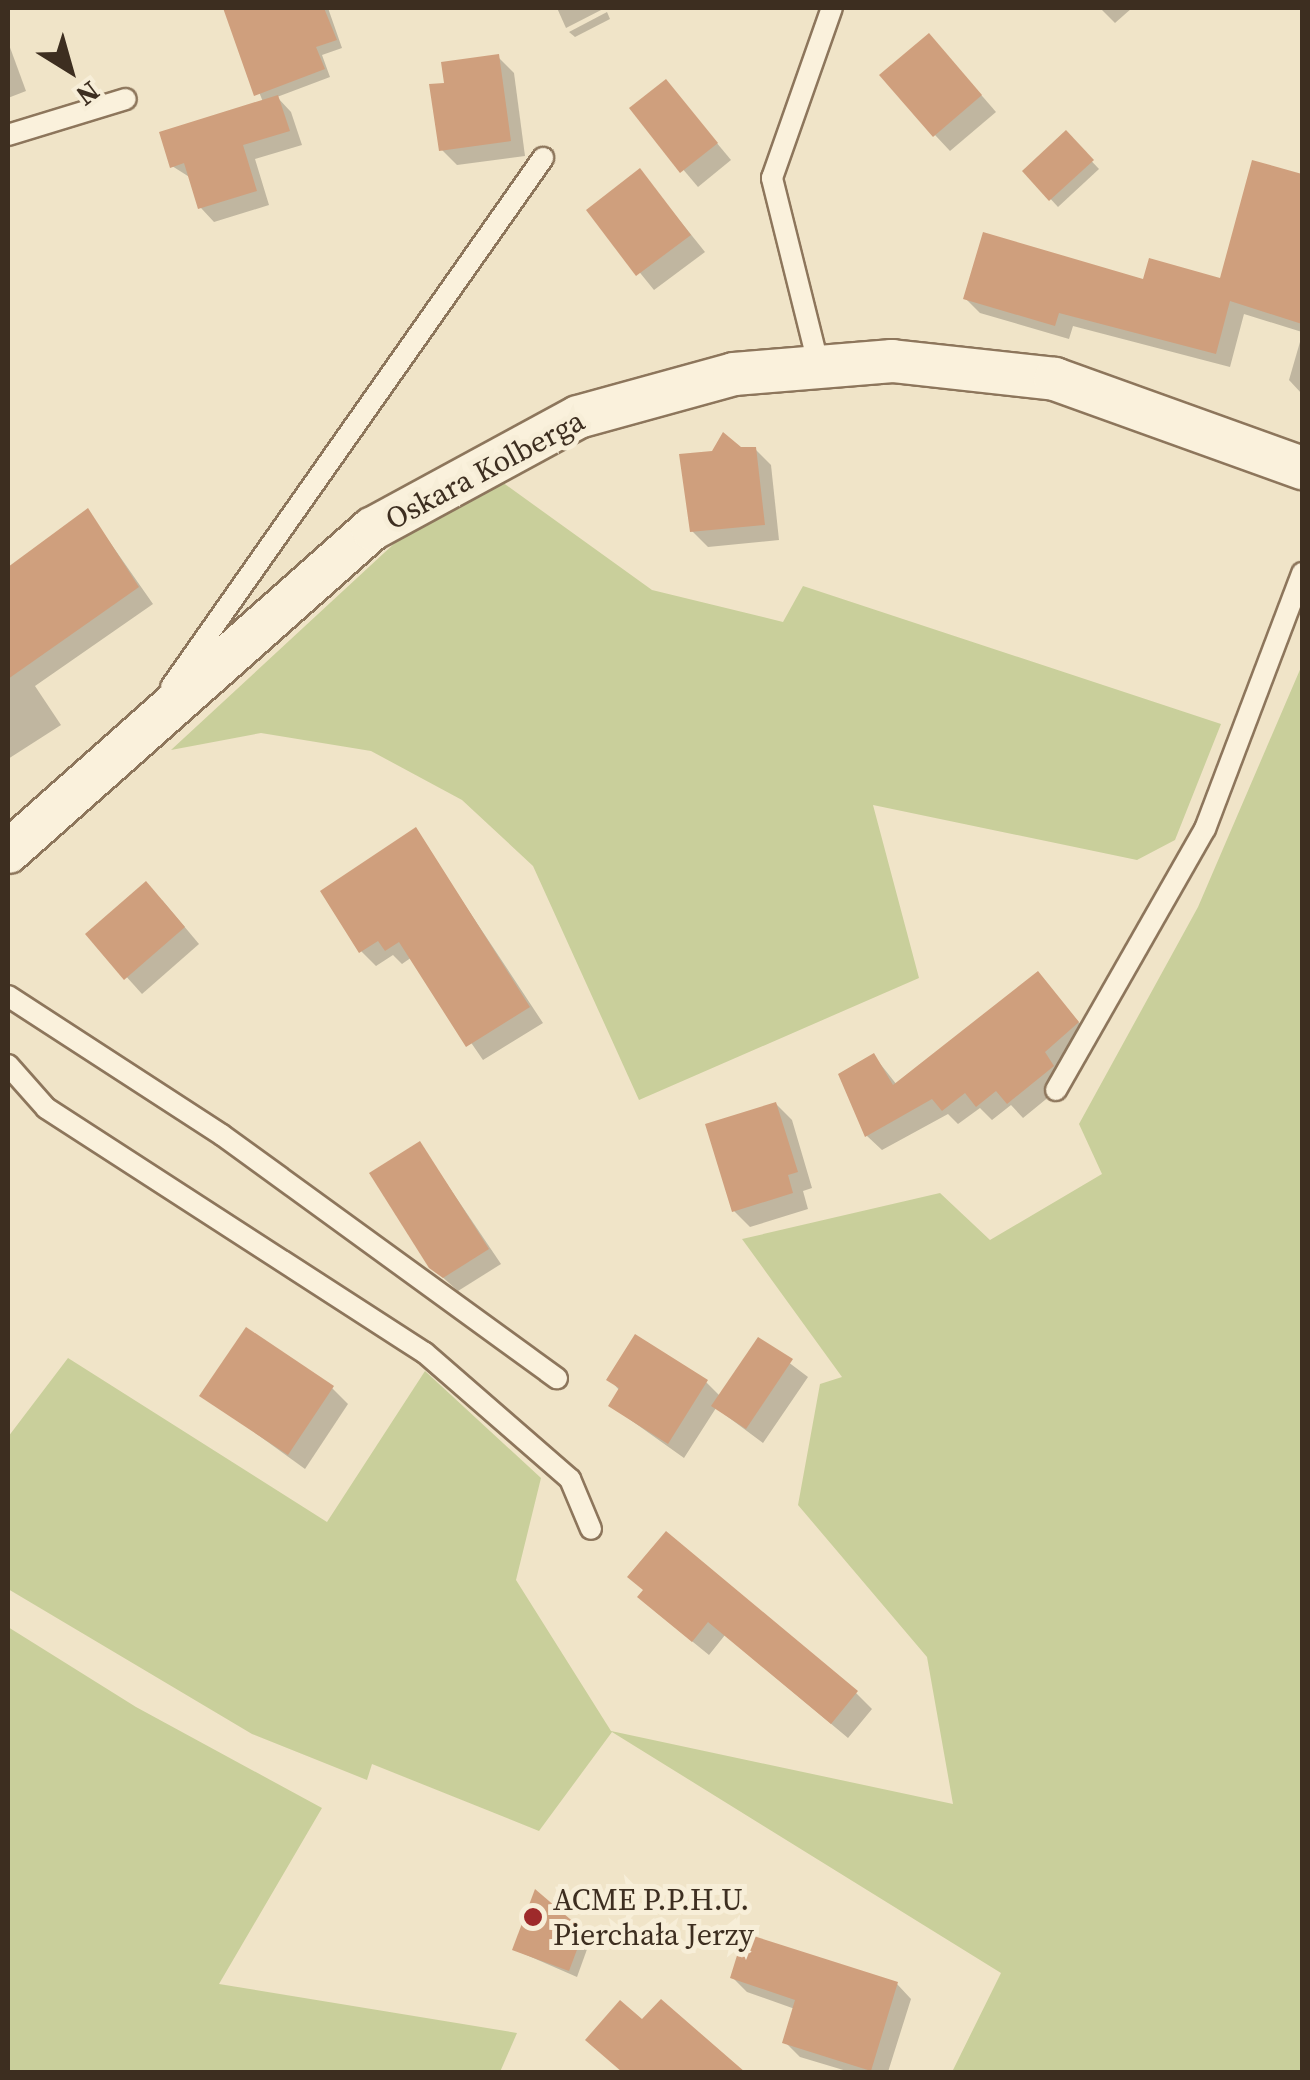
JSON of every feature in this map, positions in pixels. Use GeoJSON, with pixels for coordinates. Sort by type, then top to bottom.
{"type":"FeatureCollection","features":[{"type":"Feature","properties":{"kind":"street","name":"Oskara Kolberga"},"geometry":{"type":"LineString","coordinates":[[8,852],[372,529],[578,417],[734,374],[892,361],[1055,379],[1302,468]]}},
{"type":"Feature","properties":{"kind":"lane"},"geometry":{"type":"LineString","coordinates":[[819,367],[772,178],[832,8]]}},
{"type":"Feature","properties":{"kind":"lane"},"geometry":{"type":"LineString","coordinates":[[8,135],[126,99]]}},
{"type":"Feature","properties":{"kind":"lane"},"geometry":{"type":"LineString","coordinates":[[129,746],[543,158]]}},
{"type":"Feature","properties":{"kind":"lane"},"geometry":{"type":"LineString","coordinates":[[1056,1090],[1205,829],[1302,573]]}},
{"type":"Feature","properties":{"kind":"lane"},"geometry":{"type":"LineString","coordinates":[[8,996],[222,1135],[557,1378]]}},
{"type":"Feature","properties":{"kind":"lane"},"geometry":{"type":"LineString","coordinates":[[8,1065],[46,1108],[425,1353],[570,1479],[591,1530]]}},
{"type":"Feature","properties":{"kind":"green space"},"geometry":{"type":"Polygon","coordinates":[[[502,482],[652,590],[783,622],[803,586],[1221,724],[1175,840],[1137,860],[873,805],[919,978],[639,1100],[533,866],[462,800],[371,751],[261,733],[171,750],[397,541],[502,482]]]}},
{"type":"Feature","properties":{"kind":"green space"},"geometry":{"type":"Polygon","coordinates":[[[1302,665],[1302,2072],[952,2072],[1001,1973],[612,1732],[539,1831],[372,1764],[367,1780],[252,1734],[8,1589],[8,1437],[68,1358],[327,1522],[425,1371],[541,1478],[516,1580],[611,1731],[953,1804],[927,1657],[798,1505],[820,1384],[842,1377],[742,1239],[940,1193],[990,1240],[1102,1174],[1079,1124],[1198,907],[1302,665]]]}},
{"type":"Feature","properties":{"kind":"green space"},"geometry":{"type":"Polygon","coordinates":[[[8,1627],[136,1707],[322,1808],[219,1984],[517,2033],[500,2072],[8,2072],[8,1627]]]}},
{"type":"Feature","properties":{"kind":"building"},"geometry":{"type":"Polygon","coordinates":[[[223,8],[324,8],[337,40],[316,47],[325,69],[254,96],[223,8]]]}},
{"type":"Feature","properties":{"kind":"building"},"geometry":{"type":"Polygon","coordinates":[[[929,33],[982,95],[933,137],[879,75],[929,33]]]}},
{"type":"Feature","properties":{"kind":"building"},"geometry":{"type":"Polygon","coordinates":[[[499,54],[511,141],[439,151],[429,84],[444,83],[441,62],[499,54]]]}},
{"type":"Feature","properties":{"kind":"building"},"geometry":{"type":"Polygon","coordinates":[[[666,79],[718,143],[680,173],[629,108],[666,79]]]}},
{"type":"Feature","properties":{"kind":"building"},"geometry":{"type":"Polygon","coordinates":[[[278,95],[290,131],[243,145],[257,191],[198,209],[184,163],[170,168],[159,132],[278,95]]]}},
{"type":"Feature","properties":{"kind":"building"},"geometry":{"type":"Polygon","coordinates":[[[1066,130],[1094,160],[1049,201],[1022,171],[1066,130]]]}},
{"type":"Feature","properties":{"kind":"building"},"geometry":{"type":"Polygon","coordinates":[[[1252,160],[1302,174],[1302,324],[1230,301],[1216,354],[1059,313],[1055,326],[963,299],[983,232],[1143,279],[1149,258],[1220,278],[1252,160]]]}},
{"type":"Feature","properties":{"kind":"building"},"geometry":{"type":"Polygon","coordinates":[[[640,168],[691,235],[636,276],[586,210],[640,168]]]}},
{"type":"Feature","properties":{"kind":"building"},"geometry":{"type":"Polygon","coordinates":[[[723,432],[741,447],[756,447],[765,525],[690,532],[679,454],[712,451],[723,432]]]}},
{"type":"Feature","properties":{"kind":"building"},"geometry":{"type":"Polygon","coordinates":[[[88,508],[139,587],[8,679],[8,567],[88,508]]]}},
{"type":"Feature","properties":{"kind":"building"},"geometry":{"type":"Polygon","coordinates":[[[416,827],[530,1007],[466,1047],[399,942],[385,951],[378,941],[359,953],[320,891],[416,827]]]}},
{"type":"Feature","properties":{"kind":"building"},"geometry":{"type":"Polygon","coordinates":[[[146,881],[185,927],[124,980],[85,934],[146,881]]]}},
{"type":"Feature","properties":{"kind":"building"},"geometry":{"type":"Polygon","coordinates":[[[1038,971],[1079,1022],[1045,1052],[1054,1066],[1007,1104],[996,1091],[976,1107],[965,1093],[942,1111],[932,1099],[865,1137],[838,1074],[874,1053],[893,1085],[1038,971]]]}},
{"type":"Feature","properties":{"kind":"building"},"geometry":{"type":"Polygon","coordinates":[[[776,1102],[798,1172],[788,1175],[793,1193],[732,1212],[705,1124],[776,1102]]]}},
{"type":"Feature","properties":{"kind":"building"},"geometry":{"type":"Polygon","coordinates":[[[420,1141],[489,1249],[443,1278],[429,1268],[369,1173],[420,1141]]]}},
{"type":"Feature","properties":{"kind":"building"},"geometry":{"type":"Polygon","coordinates":[[[246,1327],[334,1386],[288,1455],[199,1396],[246,1327]]]}},
{"type":"Feature","properties":{"kind":"building"},"geometry":{"type":"Polygon","coordinates":[[[635,1334],[708,1380],[668,1444],[608,1406],[619,1388],[606,1380],[635,1334]]]}},
{"type":"Feature","properties":{"kind":"building"},"geometry":{"type":"Polygon","coordinates":[[[758,1337],[793,1359],[746,1429],[711,1406],[758,1337]]]}},
{"type":"Feature","properties":{"kind":"building"},"geometry":{"type":"Polygon","coordinates":[[[666,1531],[858,1691],[831,1724],[708,1622],[692,1642],[637,1597],[643,1590],[627,1577],[666,1531]]]}},
{"type":"Feature","properties":{"kind":"building"},"geometry":{"type":"Polygon","coordinates":[[[535,1889],[584,1931],[569,1971],[512,1950],[535,1889]]]}},
{"type":"Feature","properties":{"kind":"building"},"geometry":{"type":"Polygon","coordinates":[[[744,1933],[898,1982],[871,2071],[782,2043],[795,2000],[730,1978],[744,1933]]]}},
{"type":"Feature","properties":{"kind":"building"},"geometry":{"type":"Polygon","coordinates":[[[661,1999],[745,2072],[622,2072],[585,2040],[620,2000],[642,2019],[661,1999]]]}},
{"type":"Feature","properties":{"kind":"place","name":"ACME P.P.H.U. Pierchała Jerzy"},"geometry":{"type":"Point","coordinates":[533,1917]}}]}
